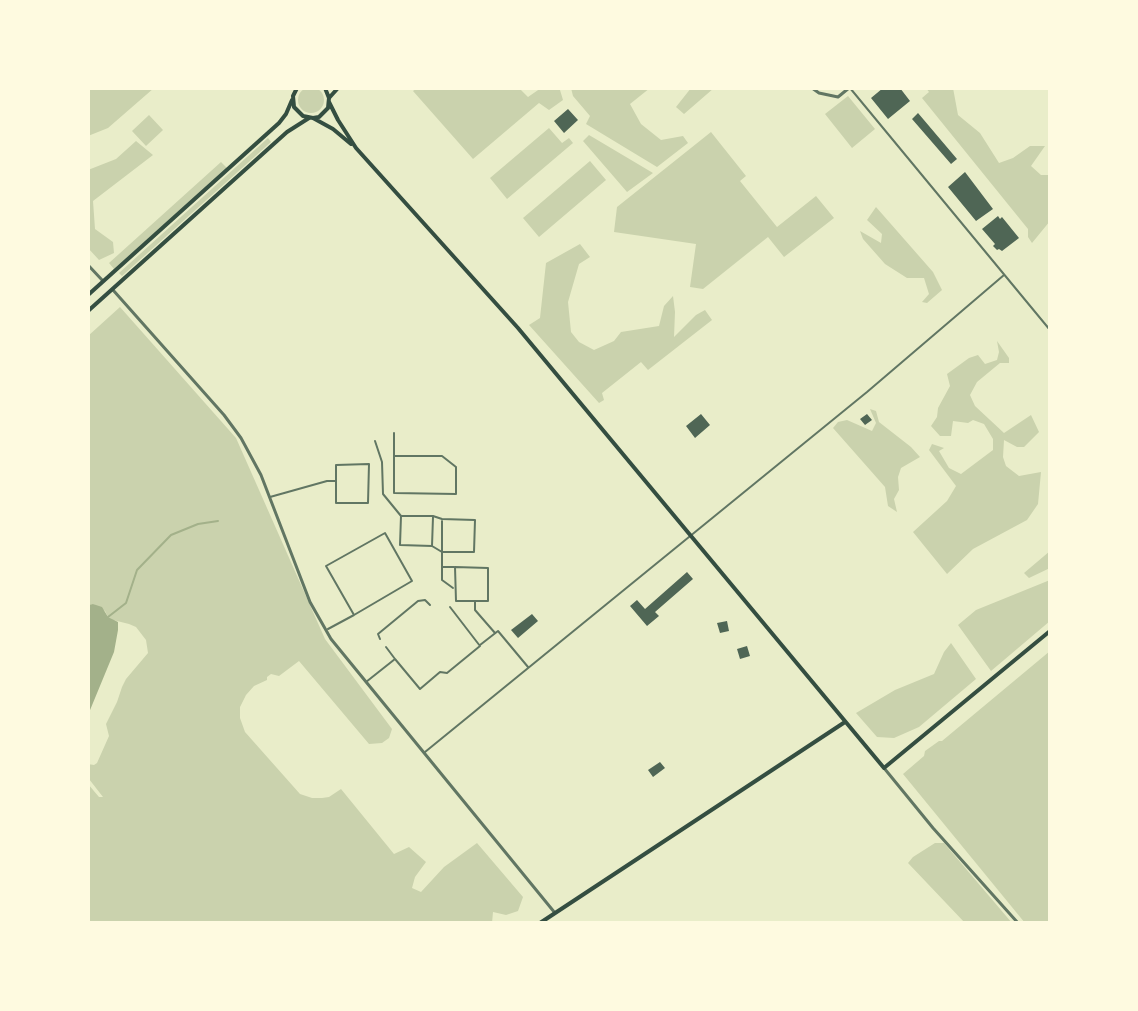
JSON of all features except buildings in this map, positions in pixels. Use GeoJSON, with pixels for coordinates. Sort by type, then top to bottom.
{"type":"FeatureCollection","features":[{"type":"Feature","properties":{"kind":"main road"},"geometry":{"type":"LineString","coordinates":[[289,88],[297,112],[333,129],[356,148],[488,293],[884,768],[1050,631]]}},
{"type":"Feature","properties":{"kind":"main road"},"geometry":{"type":"LineString","coordinates":[[88,295],[279,123],[297,88]]}},
{"type":"Feature","properties":{"kind":"main road"},"geometry":{"type":"LineString","coordinates":[[325,88],[338,120],[356,148]]}},
{"type":"Feature","properties":{"kind":"main road"},"geometry":{"type":"LineString","coordinates":[[88,311],[287,132],[324,113],[338,88]]}},
{"type":"Feature","properties":{"kind":"main road"},"geometry":{"type":"LineString","coordinates":[[103,281],[113,290]]}},
{"type":"Feature","properties":{"kind":"main road"},"geometry":{"type":"LineString","coordinates":[[540,923],[845,722]]}},
{"type":"Feature","properties":{"kind":"street"},"geometry":{"type":"LineString","coordinates":[[812,88],[819,93],[838,97],[849,88],[1050,330]]}},
{"type":"Feature","properties":{"kind":"street"},"geometry":{"type":"LineString","coordinates":[[88,265],[103,281]]}},
{"type":"Feature","properties":{"kind":"street"},"geometry":{"type":"LineString","coordinates":[[424,753],[867,392],[1004,275]]}},
{"type":"Feature","properties":{"kind":"street"},"geometry":{"type":"LineString","coordinates":[[113,290],[224,415],[252,456],[310,602],[325,630],[555,913]]}},
{"type":"Feature","properties":{"kind":"street"},"geometry":{"type":"LineString","coordinates":[[394,433],[394,456],[394,493],[456,494],[456,467],[442,456],[394,456]]}},
{"type":"Feature","properties":{"kind":"street"},"geometry":{"type":"LineString","coordinates":[[375,441],[382,462],[383,494],[401,516],[400,545],[432,546],[442,552],[474,552],[475,520],[401,516]]}},
{"type":"Feature","properties":{"kind":"street"},"geometry":{"type":"LineString","coordinates":[[369,464],[368,503],[336,503],[336,481],[336,465],[369,464]]}},
{"type":"Feature","properties":{"kind":"street"},"geometry":{"type":"LineString","coordinates":[[269,497],[336,481]]}},
{"type":"Feature","properties":{"kind":"street"},"geometry":{"type":"LineString","coordinates":[[432,546],[433,516]]}},
{"type":"Feature","properties":{"kind":"street"},"geometry":{"type":"LineString","coordinates":[[442,519],[442,580],[456,590]]}},
{"type":"Feature","properties":{"kind":"street"},"geometry":{"type":"LineString","coordinates":[[325,630],[354,615],[412,581],[385,533],[326,566],[354,615]]}},
{"type":"Feature","properties":{"kind":"street"},"geometry":{"type":"LineString","coordinates":[[442,567],[455,567],[488,568],[488,601],[456,601],[455,567]]}},
{"type":"Feature","properties":{"kind":"street"},"geometry":{"type":"LineString","coordinates":[[380,639],[378,634],[418,601],[425,600],[430,605]]}},
{"type":"Feature","properties":{"kind":"street"},"geometry":{"type":"LineString","coordinates":[[475,601],[475,610],[495,634]]}},
{"type":"Feature","properties":{"kind":"street"},"geometry":{"type":"LineString","coordinates":[[450,607],[480,646]]}},
{"type":"Feature","properties":{"kind":"street"},"geometry":{"type":"LineString","coordinates":[[386,647],[420,689],[440,672],[447,673],[498,631],[529,668]]}},
{"type":"Feature","properties":{"kind":"street"},"geometry":{"type":"LineString","coordinates":[[366,682],[395,659]]}},
{"type":"Feature","properties":{"kind":"street"},"geometry":{"type":"LineString","coordinates":[[884,768],[1018,923]]}},
{"type":"Feature","properties":{"kind":"shaded area"},"geometry":{"type":"Polygon","coordinates":[[[311,87],[320,91],[324,100],[320,109],[311,113],[302,109],[298,100],[302,91],[311,87]]]}},
{"type":"Feature","properties":{"kind":"shaded area"},"geometry":{"type":"Polygon","coordinates":[[[88,88],[154,88],[108,128],[88,136],[88,88]]]}},
{"type":"Feature","properties":{"kind":"shaded area"},"geometry":{"type":"Polygon","coordinates":[[[417,88],[519,88],[528,97],[541,88],[562,88],[563,100],[549,110],[539,103],[473,159],[413,91],[417,88]]]}},
{"type":"Feature","properties":{"kind":"shaded area"},"geometry":{"type":"Polygon","coordinates":[[[571,88],[650,88],[630,104],[641,124],[661,140],[683,136],[688,143],[657,167],[586,124],[590,116],[573,96],[571,88]]]}},
{"type":"Feature","properties":{"kind":"shaded area"},"geometry":{"type":"Polygon","coordinates":[[[691,88],[714,88],[684,114],[676,107],[691,88]]]}},
{"type":"Feature","properties":{"kind":"shaded area"},"geometry":{"type":"Polygon","coordinates":[[[926,88],[953,88],[958,115],[980,133],[999,163],[1030,146],[1045,146],[1031,166],[1041,175],[1050,175],[1050,221],[1032,243],[1028,229],[922,98],[929,92],[926,88]]]}},
{"type":"Feature","properties":{"kind":"shaded area"},"geometry":{"type":"Polygon","coordinates":[[[848,96],[875,129],[852,148],[825,114],[848,96]]]}},
{"type":"Feature","properties":{"kind":"shaded area"},"geometry":{"type":"Polygon","coordinates":[[[149,115],[163,130],[146,146],[132,131],[149,115]]]}},
{"type":"Feature","properties":{"kind":"shaded area"},"geometry":{"type":"Polygon","coordinates":[[[549,128],[562,143],[569,138],[573,143],[507,199],[490,178],[549,128]]]}},
{"type":"Feature","properties":{"kind":"shaded area"},"geometry":{"type":"Polygon","coordinates":[[[711,132],[746,176],[740,181],[777,227],[816,196],[834,218],[784,257],[768,237],[703,289],[690,287],[696,244],[614,232],[617,207],[711,132]]]}},
{"type":"Feature","properties":{"kind":"shaded area"},"geometry":{"type":"Polygon","coordinates":[[[589,135],[653,173],[627,192],[583,141],[589,135]]]}},
{"type":"Feature","properties":{"kind":"shaded area"},"geometry":{"type":"Polygon","coordinates":[[[268,138],[271,142],[122,276],[119,273],[268,138]]]}},
{"type":"Feature","properties":{"kind":"shaded area"},"geometry":{"type":"Polygon","coordinates":[[[136,141],[153,155],[93,201],[95,229],[113,242],[114,253],[99,260],[88,248],[88,170],[116,159],[136,141]]]}},
{"type":"Feature","properties":{"kind":"shaded area"},"geometry":{"type":"Polygon","coordinates":[[[590,161],[606,180],[539,237],[523,218],[590,161]]]}},
{"type":"Feature","properties":{"kind":"shaded area"},"geometry":{"type":"Polygon","coordinates":[[[221,162],[227,168],[114,269],[109,263],[221,162]]]}},
{"type":"Feature","properties":{"kind":"shaded area"},"geometry":{"type":"Polygon","coordinates":[[[876,207],[933,272],[942,290],[927,303],[922,302],[929,294],[924,278],[907,278],[885,264],[863,239],[860,231],[881,243],[882,234],[867,220],[876,207]]]}},
{"type":"Feature","properties":{"kind":"shaded area"},"geometry":{"type":"Polygon","coordinates":[[[580,244],[590,257],[579,264],[568,302],[571,332],[579,342],[594,350],[614,341],[621,332],[659,326],[664,306],[673,296],[674,337],[705,310],[712,320],[648,370],[641,362],[602,393],[604,400],[599,403],[529,325],[540,318],[546,263],[580,244]]]}},
{"type":"Feature","properties":{"kind":"shaded area"},"geometry":{"type":"Polygon","coordinates":[[[120,307],[236,438],[325,639],[392,729],[389,738],[382,743],[369,744],[299,661],[279,676],[271,674],[246,695],[240,707],[245,732],[300,794],[322,798],[341,789],[394,854],[409,847],[426,862],[415,877],[412,888],[421,892],[444,867],[477,843],[523,897],[518,911],[506,915],[493,912],[492,923],[88,923],[88,784],[99,797],[103,797],[89,779],[88,764],[97,763],[109,736],[106,724],[122,687],[148,653],[146,640],[136,627],[113,620],[105,611],[93,604],[88,605],[88,336],[120,307]]]}},
{"type":"Feature","properties":{"kind":"shaded area"},"geometry":{"type":"Polygon","coordinates":[[[997,341],[1009,363],[1000,363],[977,382],[970,395],[975,406],[1004,433],[1031,415],[1039,432],[1024,447],[1004,440],[1003,457],[1006,466],[1019,476],[1041,472],[1038,504],[1027,520],[973,549],[947,574],[913,532],[947,501],[956,486],[929,450],[932,444],[944,448],[939,451],[949,468],[961,474],[993,450],[993,439],[984,424],[973,420],[968,423],[953,421],[951,436],[940,436],[931,426],[950,386],[947,374],[978,355],[985,364],[997,360],[997,341]]]}},
{"type":"Feature","properties":{"kind":"shaded area"},"geometry":{"type":"Polygon","coordinates":[[[870,409],[876,411],[879,422],[920,457],[901,468],[899,490],[894,499],[897,512],[888,506],[885,487],[833,428],[838,422],[847,420],[872,431],[876,423],[870,409]]]}},
{"type":"Feature","properties":{"kind":"shaded area"},"geometry":{"type":"Polygon","coordinates":[[[1050,551],[1050,568],[1029,578],[1024,573],[1050,551]]]}},
{"type":"Feature","properties":{"kind":"shaded area"},"geometry":{"type":"Polygon","coordinates":[[[1050,580],[1050,621],[991,671],[958,625],[976,610],[1050,580]]]}},
{"type":"Feature","properties":{"kind":"shaded area"},"geometry":{"type":"Polygon","coordinates":[[[88,605],[102,607],[108,617],[118,622],[118,630],[114,652],[88,715],[88,605]]]}},
{"type":"Feature","properties":{"kind":"shaded area"},"geometry":{"type":"Polygon","coordinates":[[[951,643],[976,679],[919,727],[894,738],[877,737],[856,713],[895,690],[934,674],[951,643]]]}},
{"type":"Feature","properties":{"kind":"shaded area"},"geometry":{"type":"Polygon","coordinates":[[[1050,651],[1050,923],[1025,923],[903,774],[924,756],[925,751],[942,741],[1050,651]]]}},
{"type":"Feature","properties":{"kind":"shaded area"},"geometry":{"type":"Polygon","coordinates":[[[935,843],[944,843],[1012,923],[965,923],[908,863],[935,843]]]}},
{"type":"Feature","properties":{"kind":"waterway"},"geometry":{"type":"LineString","coordinates":[[108,617],[126,603],[137,570],[171,535],[198,524],[218,521]]}}]}
